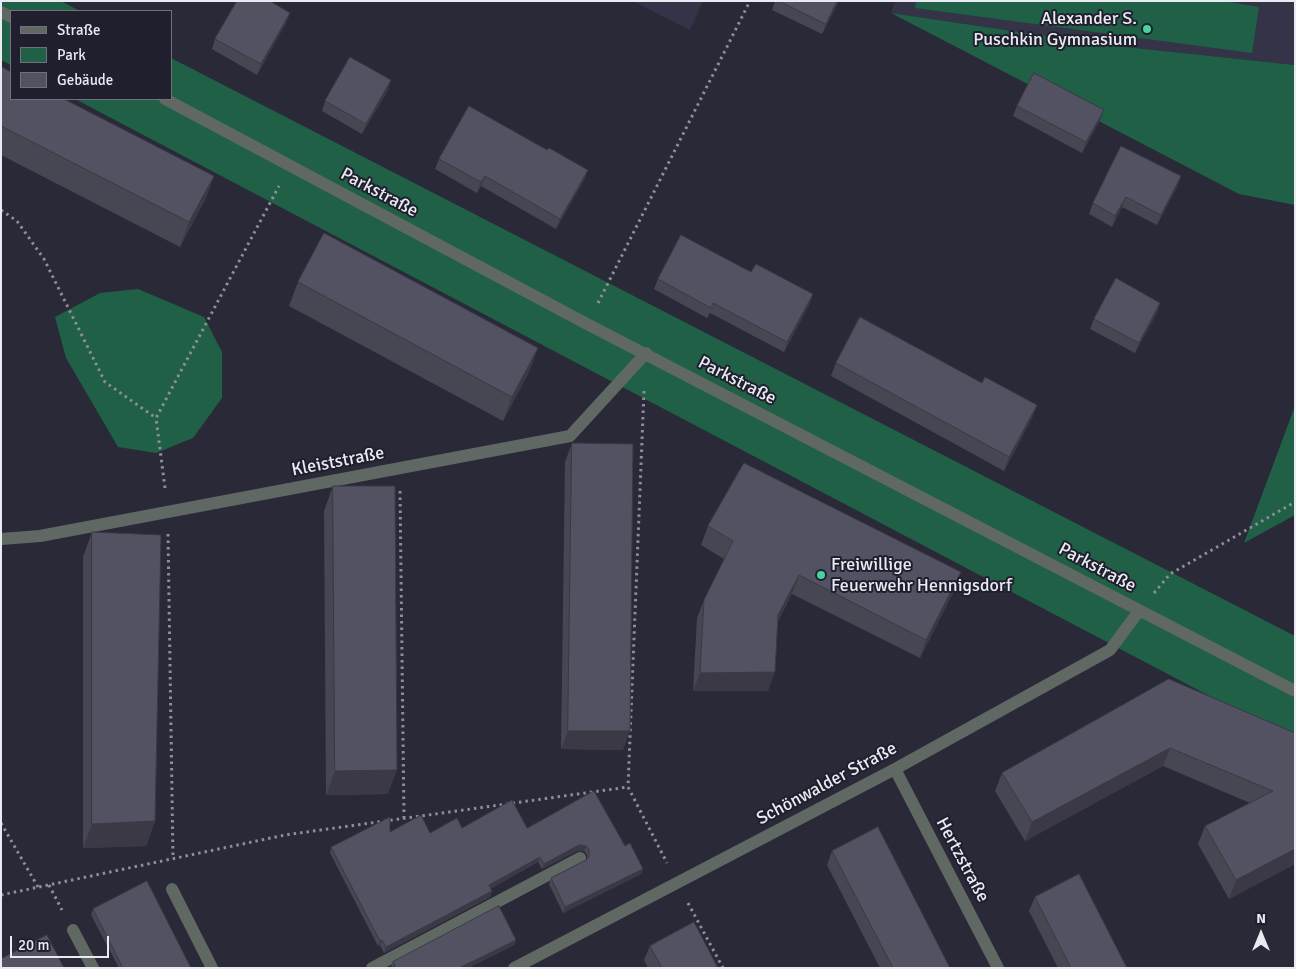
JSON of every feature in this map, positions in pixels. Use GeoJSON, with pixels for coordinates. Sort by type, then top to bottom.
{"type":"FeatureCollection","features":[{"type":"Feature","properties":{"kind":"street","name":"Parkstraße"},"geometry":{"type":"LineString","coordinates":[[167,100],[588,324],[1295,691]]}},
{"type":"Feature","properties":{"kind":"street","name":"Kleiststraße"},"geometry":{"type":"LineString","coordinates":[[1,539],[40,536],[570,436],[646,353]]}},
{"type":"Feature","properties":{"kind":"street","name":"Schönwalder Straße"},"geometry":{"type":"LineString","coordinates":[[514,968],[894,769],[1110,650],[1139,610]]}},
{"type":"Feature","properties":{"kind":"street","name":"Hertzstraße"},"geometry":{"type":"LineString","coordinates":[[894,769],[998,968]]}},
{"type":"Feature","properties":{"kind":"street"},"geometry":{"type":"LineString","coordinates":[[372,968],[580,858]]}},
{"type":"Feature","properties":{"kind":"street"},"geometry":{"type":"LineString","coordinates":[[172,890],[212,968]]}},
{"type":"Feature","properties":{"kind":"street"},"geometry":{"type":"LineString","coordinates":[[73,930],[93,968]]}},
{"type":"Feature","properties":{"kind":"path"},"geometry":{"type":"LineString","coordinates":[[588,324],[750,1]]}},
{"type":"Feature","properties":{"kind":"path"},"geometry":{"type":"LineString","coordinates":[[172,859],[168,512],[156,418],[290,165]]}},
{"type":"Feature","properties":{"kind":"path"},"geometry":{"type":"LineString","coordinates":[[1,210],[16,221],[44,258],[105,382],[156,418]]}},
{"type":"Feature","properties":{"kind":"path"},"geometry":{"type":"LineString","coordinates":[[646,353],[628,787],[723,968]]}},
{"type":"Feature","properties":{"kind":"path"},"geometry":{"type":"LineString","coordinates":[[400,468],[404,819]]}},
{"type":"Feature","properties":{"kind":"path"},"geometry":{"type":"LineString","coordinates":[[1139,610],[1170,574],[1295,502]]}},
{"type":"Feature","properties":{"kind":"path"},"geometry":{"type":"LineString","coordinates":[[1,895],[285,835],[628,787]]}},
{"type":"Feature","properties":{"kind":"path"},"geometry":{"type":"LineString","coordinates":[[1,823],[38,887]]}},
{"type":"Feature","properties":{"kind":"path"},"geometry":{"type":"LineString","coordinates":[[49,885],[73,930]]}},
{"type":"Feature","properties":{"kind":"shaded area"},"geometry":{"type":"Polygon","coordinates":[[[633,1],[703,1],[690,30],[633,1]]]}},
{"type":"Feature","properties":{"kind":"shaded area","name":"Alexander S. Puschkin Gymnasium"},"geometry":{"type":"Polygon","coordinates":[[[895,1],[1295,1],[1295,65],[1107,45],[891,13],[895,1]]]}},
{"type":"Feature","properties":{"kind":"green space"},"geometry":{"type":"Polygon","coordinates":[[[1,1],[61,1],[78,10],[10,10],[10,64],[1,60],[1,1]]]}},
{"type":"Feature","properties":{"kind":"green space","name":"Alexander S. Puschkin Gymnasium"},"geometry":{"type":"Polygon","coordinates":[[[916,1],[1223,1],[1259,7],[1252,53],[915,8],[916,1]]]}},
{"type":"Feature","properties":{"kind":"green space"},"geometry":{"type":"Polygon","coordinates":[[[891,13],[1107,45],[1295,65],[1295,205],[1239,194],[891,13]]]}},
{"type":"Feature","properties":{"kind":"green space"},"geometry":{"type":"Polygon","coordinates":[[[172,59],[1295,636],[1295,741],[77,100],[172,100],[172,59]]]}},
{"type":"Feature","properties":{"kind":"green space"},"geometry":{"type":"Polygon","coordinates":[[[138,289],[204,317],[222,352],[222,398],[193,438],[156,453],[118,447],[66,358],[55,317],[100,293],[138,289]]]}},
{"type":"Feature","properties":{"kind":"green space"},"geometry":{"type":"Polygon","coordinates":[[[1295,406],[1295,515],[1244,543],[1295,406]]]}},
{"type":"Feature","properties":{"kind":"building"},"geometry":{"type":"Polygon","coordinates":[[[237,1],[270,1],[290,13],[261,64],[215,39],[237,1]]]}},
{"type":"Feature","properties":{"kind":"building"},"geometry":{"type":"Polygon","coordinates":[[[779,1],[837,1],[826,24],[779,1]]]}},
{"type":"Feature","properties":{"kind":"building"},"geometry":{"type":"Polygon","coordinates":[[[350,57],[391,80],[366,124],[325,101],[350,57]]]}},
{"type":"Feature","properties":{"kind":"building"},"geometry":{"type":"Polygon","coordinates":[[[2,67],[10,71],[10,100],[66,100],[214,176],[189,222],[1,126],[2,67]]]}},
{"type":"Feature","properties":{"kind":"building"},"geometry":{"type":"Polygon","coordinates":[[[1034,73],[1104,110],[1086,142],[1017,106],[1034,73]]]}},
{"type":"Feature","properties":{"kind":"building"},"geometry":{"type":"Polygon","coordinates":[[[469,106],[547,150],[549,148],[588,170],[560,219],[485,176],[481,182],[439,159],[469,106]]]}},
{"type":"Feature","properties":{"kind":"building"},"geometry":{"type":"Polygon","coordinates":[[[1121,146],[1181,176],[1161,215],[1126,197],[1115,216],[1093,203],[1121,146]]]}},
{"type":"Feature","properties":{"kind":"building"},"geometry":{"type":"Polygon","coordinates":[[[324,233],[538,348],[512,397],[298,282],[324,233]]]}},
{"type":"Feature","properties":{"kind":"building"},"geometry":{"type":"Polygon","coordinates":[[[681,235],[751,272],[756,264],[813,294],[787,342],[713,303],[711,308],[658,279],[681,235]]]}},
{"type":"Feature","properties":{"kind":"building"},"geometry":{"type":"Polygon","coordinates":[[[1116,278],[1160,303],[1139,343],[1094,319],[1116,278]]]}},
{"type":"Feature","properties":{"kind":"building"},"geometry":{"type":"Polygon","coordinates":[[[860,317],[982,383],[985,377],[1037,405],[1009,457],[836,363],[860,317]]]}},
{"type":"Feature","properties":{"kind":"building"},"geometry":{"type":"Polygon","coordinates":[[[572,443],[633,444],[630,731],[568,731],[572,443]]]}},
{"type":"Feature","properties":{"kind":"building","name":"Freiwillige Feuerwehr Hennigsdorf"},"geometry":{"type":"Polygon","coordinates":[[[744,463],[961,572],[926,640],[799,575],[778,615],[775,672],[700,673],[704,600],[733,541],[708,526],[744,463]]]}},
{"type":"Feature","properties":{"kind":"building"},"geometry":{"type":"Polygon","coordinates":[[[333,486],[395,486],[397,770],[335,771],[333,486]]]}},
{"type":"Feature","properties":{"kind":"building"},"geometry":{"type":"Polygon","coordinates":[[[92,532],[161,535],[155,821],[92,824],[92,532]]]}},
{"type":"Feature","properties":{"kind":"building"},"geometry":{"type":"Polygon","coordinates":[[[1169,679],[1295,733],[1295,849],[1236,880],[1205,826],[1273,791],[1170,748],[1032,822],[1002,773],[1169,679]]]}},
{"type":"Feature","properties":{"kind":"building"},"geometry":{"type":"Polygon","coordinates":[[[594,791],[625,846],[630,843],[643,869],[565,907],[551,878],[589,857],[589,849],[586,846],[579,845],[544,864],[540,857],[489,885],[492,891],[386,947],[382,940],[380,941],[331,847],[390,817],[390,832],[421,815],[430,833],[457,818],[462,828],[512,800],[527,828],[594,791]]]}},
{"type":"Feature","properties":{"kind":"building"},"geometry":{"type":"Polygon","coordinates":[[[878,827],[950,968],[893,968],[832,851],[878,827]]]}},
{"type":"Feature","properties":{"kind":"building"},"geometry":{"type":"Polygon","coordinates":[[[1079,874],[1127,968],[1071,968],[1035,897],[1079,874]]]}},
{"type":"Feature","properties":{"kind":"building"},"geometry":{"type":"Polygon","coordinates":[[[147,881],[191,968],[123,968],[93,909],[147,881]]]}},
{"type":"Feature","properties":{"kind":"building"},"geometry":{"type":"Polygon","coordinates":[[[499,906],[516,940],[459,968],[396,968],[393,962],[499,906]]]}},
{"type":"Feature","properties":{"kind":"building"},"geometry":{"type":"Polygon","coordinates":[[[694,922],[718,968],[662,968],[650,946],[694,922]]]}},
{"type":"Feature","properties":{"kind":"building"},"geometry":{"type":"Polygon","coordinates":[[[47,935],[64,968],[1,968],[1,959],[47,935]]]}},
{"type":"Feature","properties":{"kind":"place","name":"Alexander S. Puschkin Gymnasium"},"geometry":{"type":"Point","coordinates":[1147,29]}},
{"type":"Feature","properties":{"kind":"place","name":"Freiwillige Feuerwehr Hennigsdorf"},"geometry":{"type":"Point","coordinates":[821,575]}}]}
